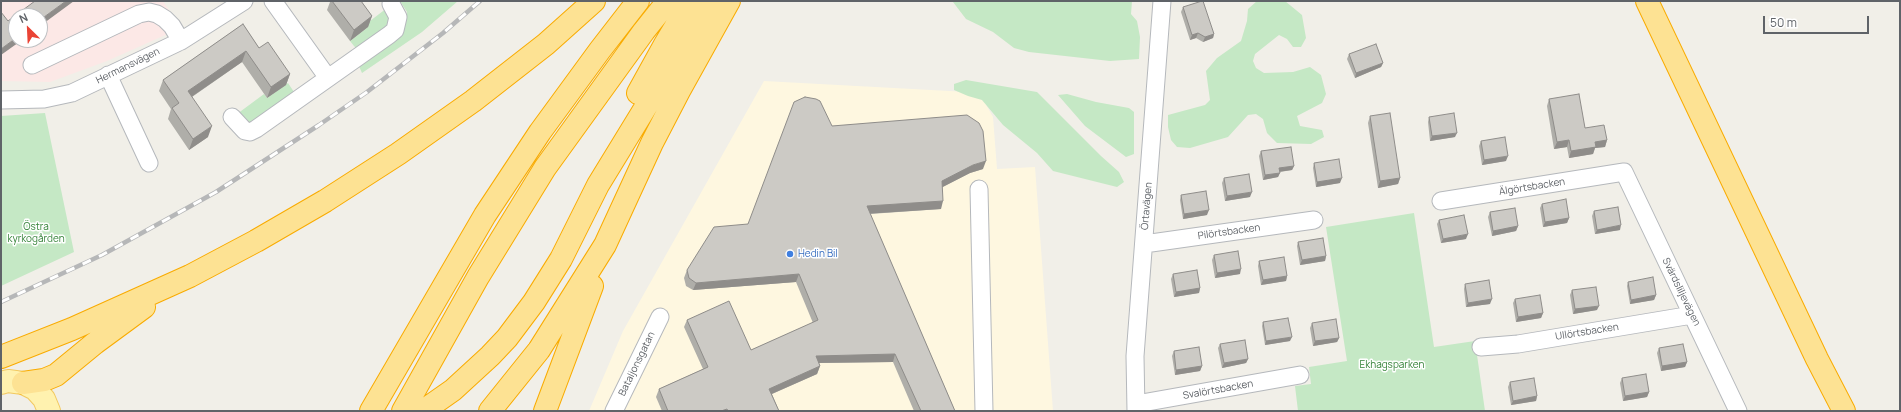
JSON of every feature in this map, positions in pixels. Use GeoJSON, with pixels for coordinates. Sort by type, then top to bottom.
{"type":"FeatureCollection","features":[{"type":"Feature","properties":{"kind":"highway"},"geometry":{"type":"LineString","coordinates":[[1,357],[72,329],[190,276],[256,241],[319,204],[426,134],[509,74],[594,1]]}},
{"type":"Feature","properties":{"kind":"highway"},"geometry":{"type":"LineString","coordinates":[[371,411],[485,215],[540,132],[595,56],[638,1]]}},
{"type":"Feature","properties":{"kind":"highway"},"geometry":{"type":"LineString","coordinates":[[403,411],[478,277],[545,168],[668,1]]}},
{"type":"Feature","properties":{"kind":"highway"},"geometry":{"type":"LineString","coordinates":[[424,411],[453,390],[490,356],[522,319],[548,282],[598,185],[634,101],[691,1]]}},
{"type":"Feature","properties":{"kind":"highway"},"geometry":{"type":"LineString","coordinates":[[598,185],[680,51],[713,1]]}},
{"type":"Feature","properties":{"kind":"highway"},"geometry":{"type":"LineString","coordinates":[[545,411],[591,289],[605,245],[652,143],[696,59],[729,1]]}},
{"type":"Feature","properties":{"kind":"highway"},"geometry":{"type":"LineString","coordinates":[[1632,1],[1765,287],[1826,411]]}},
{"type":"Feature","properties":{"kind":"highway"},"geometry":{"type":"LineString","coordinates":[[1647,1],[1817,359],[1844,411]]}},
{"type":"Feature","properties":{"kind":"highway"},"geometry":{"type":"LineString","coordinates":[[490,411],[539,350],[605,245]]}},
{"type":"Feature","properties":{"kind":"highway"},"geometry":{"type":"LineString","coordinates":[[23,383],[44,380],[56,374],[132,316],[190,276]]}},
{"type":"Feature","properties":{"kind":"main road"},"geometry":{"type":"LineString","coordinates":[[1,383],[23,383],[35,389],[44,399],[49,411]]}},
{"type":"Feature","properties":{"kind":"street","name":"Hermansvägen"},"geometry":{"type":"LineString","coordinates":[[1,100],[44,99],[65,94],[181,41],[244,1]]}},
{"type":"Feature","properties":{"kind":"street"},"geometry":{"type":"LineString","coordinates":[[272,1],[328,78]]}},
{"type":"Feature","properties":{"kind":"street","name":"Örtavägen"},"geometry":{"type":"LineString","coordinates":[[1136,407],[1135,356],[1162,1]]}},
{"type":"Feature","properties":{"kind":"street"},"geometry":{"type":"LineString","coordinates":[[232,117],[241,128],[250,132],[328,78],[395,30],[398,17],[391,4]]}},
{"type":"Feature","properties":{"kind":"street"},"geometry":{"type":"LineString","coordinates":[[32,65],[139,14],[149,12],[157,14],[165,19],[172,26],[181,41]]}},
{"type":"Feature","properties":{"kind":"street"},"geometry":{"type":"LineString","coordinates":[[108,75],[148,163]]}},
{"type":"Feature","properties":{"kind":"street","name":"Älgörtsbacken"},"geometry":{"type":"LineString","coordinates":[[1441,201],[1624,172]]}},
{"type":"Feature","properties":{"kind":"street","name":"Svärdsliljevägen"},"geometry":{"type":"LineString","coordinates":[[1624,172],[1738,411]]}},
{"type":"Feature","properties":{"kind":"street"},"geometry":{"type":"LineString","coordinates":[[979,189],[984,411]]}},
{"type":"Feature","properties":{"kind":"street","name":"Pilörtsbacken"},"geometry":{"type":"LineString","coordinates":[[1144,244],[1314,220]]}},
{"type":"Feature","properties":{"kind":"street","name":"Ullörtsbacken"},"geometry":{"type":"LineString","coordinates":[[1481,347],[1518,344],[1692,315]]}},
{"type":"Feature","properties":{"kind":"street","name":"Bataljonsgatan"},"geometry":{"type":"LineString","coordinates":[[614,411],[660,317]]}},
{"type":"Feature","properties":{"kind":"street","name":"Svalörtsbacken"},"geometry":{"type":"LineString","coordinates":[[1136,407],[1300,375]]}},
{"type":"Feature","properties":{"kind":"shaded area"},"geometry":{"type":"Polygon","coordinates":[[[1,1],[163,1],[181,28],[107,61],[50,82],[1,81],[1,1]]]}},
{"type":"Feature","properties":{"kind":"shaded area"},"geometry":{"type":"Polygon","coordinates":[[[764,81],[968,92],[978,96],[985,103],[993,117],[997,169],[1035,167],[1053,411],[589,411],[623,331],[764,81]]]}},
{"type":"Feature","properties":{"kind":"green space"},"geometry":{"type":"Polygon","coordinates":[[[400,1],[458,1],[422,32],[362,73],[358,64],[405,23],[407,12],[400,1]]]}},
{"type":"Feature","properties":{"kind":"green space"},"geometry":{"type":"Polygon","coordinates":[[[1132,1],[1131,14],[1137,21],[1140,37],[1139,59],[1110,61],[1029,52],[1014,48],[993,32],[966,19],[953,2],[1132,1]]]}},
{"type":"Feature","properties":{"kind":"green space"},"geometry":{"type":"Polygon","coordinates":[[[1257,1],[1285,1],[1302,15],[1306,38],[1301,47],[1293,47],[1287,39],[1279,35],[1255,54],[1253,61],[1256,68],[1264,73],[1293,72],[1310,67],[1321,75],[1326,94],[1322,103],[1297,116],[1300,126],[1322,130],[1324,137],[1311,144],[1277,143],[1267,133],[1263,119],[1256,114],[1248,115],[1228,137],[1190,148],[1177,147],[1171,140],[1168,127],[1168,115],[1205,105],[1210,100],[1206,71],[1217,58],[1241,41],[1247,21],[1248,9],[1257,1]]]}},
{"type":"Feature","properties":{"kind":"green space"},"geometry":{"type":"Polygon","coordinates":[[[387,8],[392,27],[357,49],[350,41],[368,27],[366,24],[387,8]]]}},
{"type":"Feature","properties":{"kind":"green space"},"geometry":{"type":"Polygon","coordinates":[[[966,80],[1037,92],[1119,172],[1124,182],[1117,187],[1053,171],[1037,153],[1003,125],[982,100],[954,90],[954,84],[966,80]]]}},
{"type":"Feature","properties":{"kind":"green space"},"geometry":{"type":"Polygon","coordinates":[[[288,83],[296,95],[248,125],[237,114],[264,94],[267,98],[288,83]]]}},
{"type":"Feature","properties":{"kind":"green space"},"geometry":{"type":"Polygon","coordinates":[[[1067,94],[1096,102],[1129,108],[1134,112],[1134,154],[1126,157],[1085,126],[1058,95],[1067,94]]]}},
{"type":"Feature","properties":{"kind":"green space","name":"Östra kyrkogården"},"geometry":{"type":"Polygon","coordinates":[[[45,113],[74,252],[1,286],[1,116],[45,113]]]}},
{"type":"Feature","properties":{"kind":"green space","name":"Ekhagsparken"},"geometry":{"type":"Polygon","coordinates":[[[1414,213],[1434,347],[1475,341],[1485,411],[1298,411],[1295,386],[1311,384],[1309,367],[1347,361],[1326,227],[1414,213]]]}},
{"type":"Feature","properties":{"kind":"building"},"geometry":{"type":"Polygon","coordinates":[[[35,1],[66,1],[48,14],[48,8],[26,8],[35,1]]]}},
{"type":"Feature","properties":{"kind":"building"},"geometry":{"type":"Polygon","coordinates":[[[332,1],[361,1],[372,16],[354,30],[332,1]]]}},
{"type":"Feature","properties":{"kind":"building"},"geometry":{"type":"Polygon","coordinates":[[[1203,1],[1214,34],[1205,37],[1198,33],[1192,35],[1183,7],[1203,1]]]}},
{"type":"Feature","properties":{"kind":"building"},"geometry":{"type":"Polygon","coordinates":[[[1,12],[8,21],[8,44],[1,49],[1,12]]]}},
{"type":"Feature","properties":{"kind":"building"},"geometry":{"type":"Polygon","coordinates":[[[243,24],[259,48],[268,42],[290,74],[271,87],[246,51],[188,91],[212,126],[193,139],[172,108],[179,103],[163,80],[243,24]]]}},
{"type":"Feature","properties":{"kind":"building"},"geometry":{"type":"Polygon","coordinates":[[[1376,44],[1383,63],[1356,73],[1349,54],[1376,44]]]}},
{"type":"Feature","properties":{"kind":"building"},"geometry":{"type":"Polygon","coordinates":[[[1579,94],[1585,128],[1604,125],[1607,140],[1595,142],[1596,147],[1571,151],[1569,140],[1557,142],[1549,99],[1579,94]]]}},
{"type":"Feature","properties":{"kind":"building","name":"Hedin Bil"},"geometry":{"type":"Polygon","coordinates":[[[805,97],[820,101],[832,126],[967,115],[979,123],[983,131],[986,161],[973,165],[942,181],[943,201],[867,206],[955,411],[921,411],[895,354],[816,356],[820,366],[769,389],[779,411],[728,411],[727,409],[721,411],[668,411],[659,389],[708,367],[687,320],[729,301],[751,350],[818,320],[799,274],[696,283],[689,278],[687,270],[714,227],[748,224],[794,102],[805,97]]]}},
{"type":"Feature","properties":{"kind":"building"},"geometry":{"type":"Polygon","coordinates":[[[1390,113],[1400,178],[1380,181],[1370,116],[1390,113]]]}},
{"type":"Feature","properties":{"kind":"building"},"geometry":{"type":"Polygon","coordinates":[[[1454,113],[1457,133],[1432,136],[1429,117],[1454,113]]]}},
{"type":"Feature","properties":{"kind":"building"},"geometry":{"type":"Polygon","coordinates":[[[1505,137],[1508,156],[1484,160],[1481,141],[1505,137]]]}},
{"type":"Feature","properties":{"kind":"building"},"geometry":{"type":"Polygon","coordinates":[[[1291,147],[1294,166],[1279,168],[1280,173],[1265,175],[1261,151],[1291,147]]]}},
{"type":"Feature","properties":{"kind":"building"},"geometry":{"type":"Polygon","coordinates":[[[1339,159],[1342,178],[1317,182],[1314,163],[1339,159]]]}},
{"type":"Feature","properties":{"kind":"building"},"geometry":{"type":"Polygon","coordinates":[[[1249,174],[1252,192],[1227,196],[1224,178],[1249,174]]]}},
{"type":"Feature","properties":{"kind":"building"},"geometry":{"type":"Polygon","coordinates":[[[1206,191],[1209,210],[1184,214],[1181,195],[1206,191]]]}},
{"type":"Feature","properties":{"kind":"building"},"geometry":{"type":"Polygon","coordinates":[[[1566,199],[1569,218],[1545,222],[1542,204],[1566,199]]]}},
{"type":"Feature","properties":{"kind":"building"},"geometry":{"type":"Polygon","coordinates":[[[1618,207],[1621,225],[1597,230],[1594,211],[1618,207]]]}},
{"type":"Feature","properties":{"kind":"building"},"geometry":{"type":"Polygon","coordinates":[[[1515,208],[1518,226],[1493,231],[1490,212],[1515,208]]]}},
{"type":"Feature","properties":{"kind":"building"},"geometry":{"type":"Polygon","coordinates":[[[1464,215],[1468,234],[1443,239],[1439,220],[1464,215]]]}},
{"type":"Feature","properties":{"kind":"building"},"geometry":{"type":"Polygon","coordinates":[[[1323,238],[1326,256],[1302,260],[1298,242],[1323,238]]]}},
{"type":"Feature","properties":{"kind":"building"},"geometry":{"type":"Polygon","coordinates":[[[1238,251],[1241,269],[1217,273],[1214,255],[1238,251]]]}},
{"type":"Feature","properties":{"kind":"building"},"geometry":{"type":"Polygon","coordinates":[[[1284,257],[1287,276],[1263,280],[1259,261],[1284,257]]]}},
{"type":"Feature","properties":{"kind":"building"},"geometry":{"type":"Polygon","coordinates":[[[1197,270],[1200,288],[1176,292],[1173,274],[1197,270]]]}},
{"type":"Feature","properties":{"kind":"building"},"geometry":{"type":"Polygon","coordinates":[[[1653,277],[1656,295],[1631,300],[1628,282],[1653,277]]]}},
{"type":"Feature","properties":{"kind":"building"},"geometry":{"type":"Polygon","coordinates":[[[1489,280],[1492,299],[1468,303],[1465,284],[1489,280]]]}},
{"type":"Feature","properties":{"kind":"building"},"geometry":{"type":"Polygon","coordinates":[[[1596,287],[1599,306],[1575,309],[1572,290],[1596,287]]]}},
{"type":"Feature","properties":{"kind":"building"},"geometry":{"type":"Polygon","coordinates":[[[1540,295],[1543,313],[1518,317],[1515,299],[1540,295]]]}},
{"type":"Feature","properties":{"kind":"building"},"geometry":{"type":"Polygon","coordinates":[[[1288,318],[1292,337],[1266,341],[1263,322],[1288,318]]]}},
{"type":"Feature","properties":{"kind":"building"},"geometry":{"type":"Polygon","coordinates":[[[1336,319],[1339,338],[1315,341],[1312,323],[1336,319]]]}},
{"type":"Feature","properties":{"kind":"building"},"geometry":{"type":"Polygon","coordinates":[[[1245,340],[1248,359],[1224,363],[1220,344],[1245,340]]]}},
{"type":"Feature","properties":{"kind":"building"},"geometry":{"type":"Polygon","coordinates":[[[1683,344],[1687,362],[1662,366],[1659,348],[1683,344]]]}},
{"type":"Feature","properties":{"kind":"building"},"geometry":{"type":"Polygon","coordinates":[[[1199,347],[1202,366],[1176,370],[1174,351],[1199,347]]]}},
{"type":"Feature","properties":{"kind":"building"},"geometry":{"type":"Polygon","coordinates":[[[1646,374],[1649,392],[1625,396],[1622,378],[1646,374]]]}},
{"type":"Feature","properties":{"kind":"building"},"geometry":{"type":"Polygon","coordinates":[[[1534,378],[1537,396],[1513,401],[1510,382],[1534,378]]]}},
{"type":"Feature","properties":{"kind":"railway"},"geometry":{"type":"LineString","coordinates":[[1,302],[102,255],[216,192],[367,92],[443,33],[480,1]]}},
{"type":"Feature","properties":{"kind":"place","name":"Hedin Bil"},"geometry":{"type":"Point","coordinates":[790,254]}}]}
